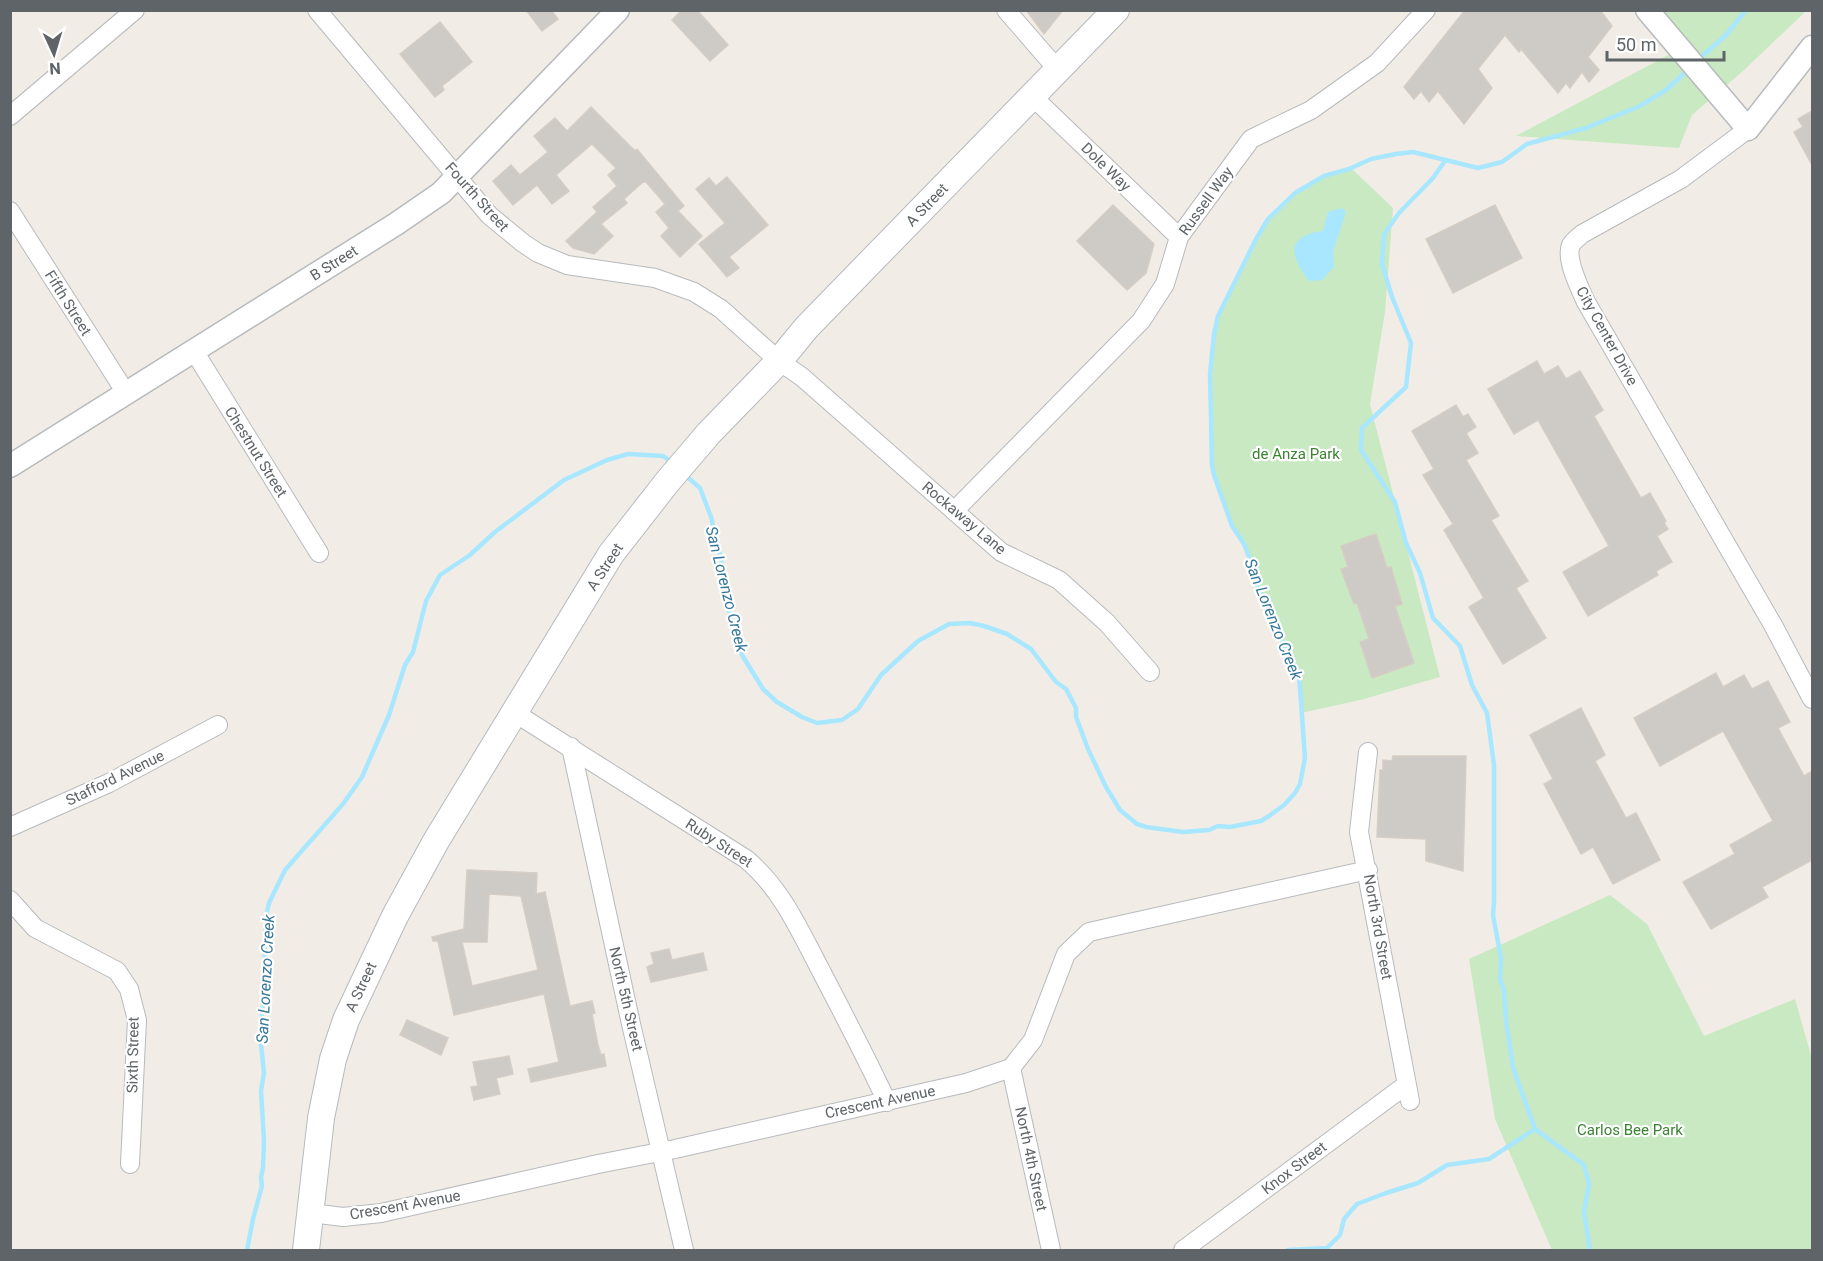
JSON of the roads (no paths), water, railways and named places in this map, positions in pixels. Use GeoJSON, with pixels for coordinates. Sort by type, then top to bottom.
{"type":"FeatureCollection","features":[{"type":"Feature","properties":{"kind":"main road","name":"A Street"},"geometry":{"type":"LineString","coordinates":[[306,1251],[324,1095],[346,1020],[400,906],[436,841],[611,554],[709,433],[779,361],[807,327],[1116,10]]}},
{"type":"Feature","properties":{"kind":"street"},"geometry":{"type":"LineString","coordinates":[[10,116],[135,10]]}},
{"type":"Feature","properties":{"kind":"street","name":"Fourth Street"},"geometry":{"type":"LineString","coordinates":[[317,10],[501,227],[538,253],[567,265],[655,278],[694,292],[721,309],[779,361]]}},
{"type":"Feature","properties":{"kind":"street","name":"B Street"},"geometry":{"type":"LineString","coordinates":[[10,466],[402,220],[441,193],[618,10]]}},
{"type":"Feature","properties":{"kind":"street"},"geometry":{"type":"LineString","coordinates":[[1006,10],[1058,70]]}},
{"type":"Feature","properties":{"kind":"street","name":"Russell Way"},"geometry":{"type":"LineString","coordinates":[[954,511],[1141,321],[1165,284],[1179,237],[1251,139],[1311,110],[1377,63],[1426,10]]}},
{"type":"Feature","properties":{"kind":"street"},"geometry":{"type":"LineString","coordinates":[[1647,10],[1748,129]]}},
{"type":"Feature","properties":{"kind":"street","name":"City Center Drive"},"geometry":{"type":"LineString","coordinates":[[1812,47],[1748,129],[1681,179],[1582,234],[1571,245],[1570,256],[1575,278],[1586,302],[1773,625],[1812,699]]}},
{"type":"Feature","properties":{"kind":"street","name":"Dole Way"},"geometry":{"type":"LineString","coordinates":[[1033,97],[1179,237]]}},
{"type":"Feature","properties":{"kind":"street","name":"Fifth Street"},"geometry":{"type":"LineString","coordinates":[[10,212],[126,393]]}},
{"type":"Feature","properties":{"kind":"street","name":"Chestnut Street"},"geometry":{"type":"LineString","coordinates":[[194,351],[319,553]]}},
{"type":"Feature","properties":{"kind":"street","name":"Rockaway Lane"},"geometry":{"type":"LineString","coordinates":[[779,361],[802,378],[1001,552],[1059,580],[1107,623],[1150,672]]}},
{"type":"Feature","properties":{"kind":"street","name":"Ruby Street"},"geometry":{"type":"LineString","coordinates":[[515,713],[746,859],[762,872],[783,898],[887,1102]]}},
{"type":"Feature","properties":{"kind":"street","name":"Stafford Avenue"},"geometry":{"type":"LineString","coordinates":[[10,827],[109,783],[218,725]]}},
{"type":"Feature","properties":{"kind":"street","name":"North 5th Street"},"geometry":{"type":"LineString","coordinates":[[571,747],[631,1024],[684,1251]]}},
{"type":"Feature","properties":{"kind":"street","name":"North 3rd Street"},"geometry":{"type":"LineString","coordinates":[[1368,752],[1359,832],[1368,870],[1408,1093]]}},
{"type":"Feature","properties":{"kind":"street"},"geometry":{"type":"LineString","coordinates":[[1011,1068],[1033,1040],[1066,954],[1089,932],[1368,870]]}},
{"type":"Feature","properties":{"kind":"street","name":"Sixth Street"},"geometry":{"type":"LineString","coordinates":[[10,900],[35,928],[117,971],[129,989],[136,1020],[130,1164]]}},
{"type":"Feature","properties":{"kind":"street","name":"Crescent Avenue"},"geometry":{"type":"LineString","coordinates":[[312,1214],[344,1217],[381,1213],[841,1110],[887,1102],[966,1083],[1011,1068]]}},
{"type":"Feature","properties":{"kind":"street","name":"North 4th Street"},"geometry":{"type":"LineString","coordinates":[[1011,1068],[1051,1251]]}},
{"type":"Feature","properties":{"kind":"street","name":"Knox Street"},"geometry":{"type":"LineString","coordinates":[[1183,1251],[1408,1093]]}},
{"type":"Feature","properties":{"kind":"water"},"geometry":{"type":"Polygon","coordinates":[[[1342,208],[1346,212],[1333,252],[1334,267],[1322,280],[1309,281],[1295,256],[1297,242],[1302,237],[1323,231],[1328,212],[1342,208]]]}},
{"type":"Feature","properties":{"kind":"waterway","name":"San Lorenzo Creek"},"geometry":{"type":"LineString","coordinates":[[1698,60],[1727,34],[1746,10]]}},
{"type":"Feature","properties":{"kind":"waterway","name":"San Lorenzo Creek"},"geometry":{"type":"LineString","coordinates":[[685,475],[700,488],[711,517],[721,559],[731,621],[742,655],[763,689],[777,702],[817,723],[842,720],[858,709],[881,675],[918,641],[949,624],[970,623],[984,626],[1007,634],[1031,649],[1056,682],[1066,689],[1076,708],[1076,717],[1088,749],[1106,787],[1120,810],[1137,824],[1183,832],[1261,821],[1284,805],[1300,784],[1305,758],[1299,674],[1254,579],[1253,567],[1244,544],[1232,526],[1214,475],[1210,374],[1218,316],[1256,239],[1268,219],[1295,193],[1324,176],[1349,169],[1371,159],[1413,152],[1478,168],[1502,162],[1527,144],[1586,128],[1640,106],[1666,90],[1688,70]]}},
{"type":"Feature","properties":{"kind":"waterway"},"geometry":{"type":"LineString","coordinates":[[1445,161],[1433,178],[1399,213],[1384,234],[1382,264],[1392,297],[1411,343],[1406,387],[1362,428],[1361,450],[1395,502],[1406,543],[1420,573],[1433,618],[1460,646],[1472,685],[1487,713],[1494,765],[1493,915],[1501,958],[1500,980],[1504,990],[1513,1068],[1535,1129]]}},
{"type":"Feature","properties":{"kind":"waterway","name":"San Lorenzo Creek"},"geometry":{"type":"LineString","coordinates":[[247,1250],[262,1186],[264,1140],[261,1091],[264,1073],[260,1035],[266,916],[269,903],[285,870],[343,804],[362,777],[389,715],[405,665],[413,652],[426,601],[440,575],[470,555],[495,532],[564,480],[607,460],[628,454],[663,456],[673,463]]}},
{"type":"Feature","properties":{"kind":"waterway"},"geometry":{"type":"LineString","coordinates":[[1535,1129],[1584,1165],[1589,1184],[1584,1212],[1590,1250]]}},
{"type":"Feature","properties":{"kind":"waterway"},"geometry":{"type":"LineString","coordinates":[[1288,1250],[1327,1248],[1340,1235],[1344,1219],[1357,1204],[1418,1183],[1447,1165],[1489,1159],[1535,1129]]}},
{"type":"Feature","properties":{"kind":"park label","name":"de Anza Park"},"geometry":{"type":"Point","coordinates":[1296,454]}},
{"type":"Feature","properties":{"kind":"park label","name":"Carlos Bee Park"},"geometry":{"type":"Point","coordinates":[1630,1130]}}]}
